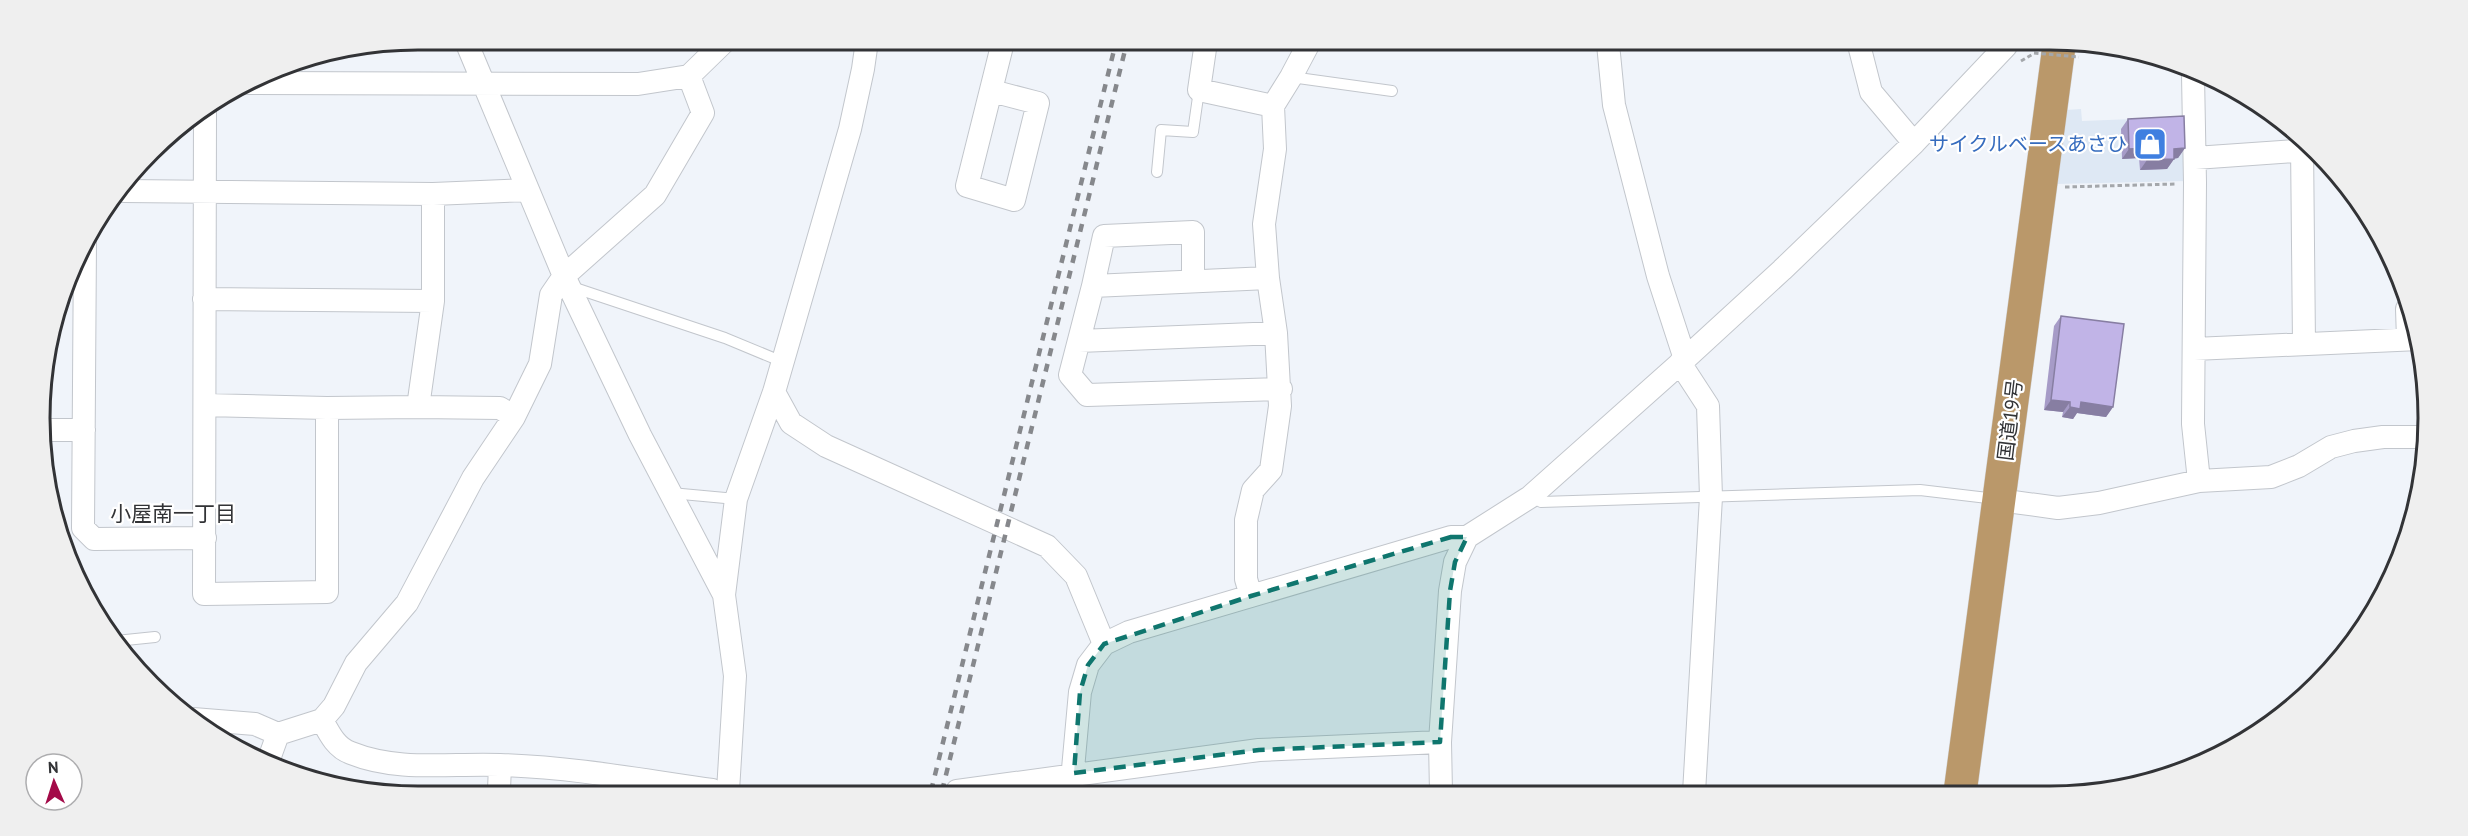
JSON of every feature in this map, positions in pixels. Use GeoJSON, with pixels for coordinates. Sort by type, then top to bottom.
{"type":"FeatureCollection","features":[{"type":"Feature","properties":{"kind":"highway","name":"国道19号"},"geometry":{"type":"LineString","coordinates":[[1961,786],[2057,52]]}},
{"type":"Feature","properties":{"kind":"street"},"geometry":{"type":"LineString","coordinates":[[470,49],[567,281],[640,435],[724,595]]}},
{"type":"Feature","properties":{"kind":"street"},"geometry":{"type":"LineString","coordinates":[[266,83],[638,84],[689,76],[717,49]]}},
{"type":"Feature","properties":{"kind":"street"},"geometry":{"type":"LineString","coordinates":[[728,786],[735,676],[724,595],[736,499],[783,362],[850,129],[864,69],[866,49]]}},
{"type":"Feature","properties":{"kind":"street"},"geometry":{"type":"LineString","coordinates":[[992,90],[1038,103],[1014,200],[967,186],[1001,49]]}},
{"type":"Feature","properties":{"kind":"street"},"geometry":{"type":"LineString","coordinates":[[1205,49],[1199,90],[1272,106]]}},
{"type":"Feature","properties":{"kind":"street"},"geometry":{"type":"LineString","coordinates":[[1251,596],[1246,579],[1246,520],[1253,490],[1271,470],[1281,389],[1264,224],[1275,149],[1272,106],[1292,77],[1306,49]]}},
{"type":"Feature","properties":{"kind":"street"},"geometry":{"type":"LineString","coordinates":[[1608,49],[1614,105],[1659,276],[1683,361],[1708,406],[1711,497],[1694,786]]}},
{"type":"Feature","properties":{"kind":"street"},"geometry":{"type":"LineString","coordinates":[[1860,49],[1871,92],[1914,143]]}},
{"type":"Feature","properties":{"kind":"street"},"geometry":{"type":"LineString","coordinates":[[1441,786],[1440,742],[1450,591],[1455,562],[1467,537],[1530,497],[1683,361],[1914,143],[2003,49]]}},
{"type":"Feature","properties":{"kind":"street"},"geometry":{"type":"LineString","coordinates":[[208,720],[255,724],[278,734],[322,720],[334,706],[356,663],[406,603],[473,478],[514,417],[540,364],[551,295],[655,195],[704,113],[689,76]]}},
{"type":"Feature","properties":{"kind":"street"},"geometry":{"type":"LineString","coordinates":[[2193,79],[2195,183],[2193,424],[2199,481]]}},
{"type":"Feature","properties":{"kind":"street"},"geometry":{"type":"LineString","coordinates":[[205,118],[204,594],[327,592],[327,408]]}},
{"type":"Feature","properties":{"kind":"street"},"geometry":{"type":"LineString","coordinates":[[2195,158],[2301,148]]}},
{"type":"Feature","properties":{"kind":"street"},"geometry":{"type":"LineString","coordinates":[[2304,151],[2304,344]]}},
{"type":"Feature","properties":{"kind":"street"},"geometry":{"type":"LineString","coordinates":[[128,191],[433,194],[527,190]]}},
{"type":"Feature","properties":{"kind":"street"},"geometry":{"type":"LineString","coordinates":[[418,406],[433,301],[433,194]]}},
{"type":"Feature","properties":{"kind":"street"},"geometry":{"type":"LineString","coordinates":[[1193,281],[1193,232],[1104,236],[1070,375],[1088,395],[1281,389]]}},
{"type":"Feature","properties":{"kind":"street"},"geometry":{"type":"LineString","coordinates":[[85,262],[83,528],[94,538],[205,538]]}},
{"type":"Feature","properties":{"kind":"street"},"geometry":{"type":"LineString","coordinates":[[1093,286],[1268,278]]}},
{"type":"Feature","properties":{"kind":"street"},"geometry":{"type":"LineString","coordinates":[[204,299],[433,301]]}},
{"type":"Feature","properties":{"kind":"street"},"geometry":{"type":"LineString","coordinates":[[1079,341],[1276,333]]}},
{"type":"Feature","properties":{"kind":"street"},"geometry":{"type":"LineString","coordinates":[[2194,349],[2410,339]]}},
{"type":"Feature","properties":{"kind":"street"},"geometry":{"type":"LineString","coordinates":[[774,392],[791,423],[826,446],[1047,546],[1076,576],[1104,644]]}},
{"type":"Feature","properties":{"kind":"street"},"geometry":{"type":"LineString","coordinates":[[205,405],[500,408],[514,417]]}},
{"type":"Feature","properties":{"kind":"street"},"geometry":{"type":"LineString","coordinates":[[50,430],[84,430]]}},
{"type":"Feature","properties":{"kind":"street"},"geometry":{"type":"LineString","coordinates":[[2000,500],[2058,508],[2099,503],[2199,481],[2271,477],[2299,466],[2331,447],[2384,437],[2418,437]]}},
{"type":"Feature","properties":{"kind":"street"},"geometry":{"type":"LineString","coordinates":[[1072,782],[1080,692],[1088,665],[1104,644],[1129,632],[1450,537],[1467,537]]}},
{"type":"Feature","properties":{"kind":"street"},"geometry":{"type":"LineString","coordinates":[[322,720],[334,741],[349,753],[394,765],[500,765],[587,772],[684,786]]}},
{"type":"Feature","properties":{"kind":"street"},"geometry":{"type":"LineString","coordinates":[[270,755],[278,734]]}},
{"type":"Feature","properties":{"kind":"street"},"geometry":{"type":"LineString","coordinates":[[1021,786],[1072,782],[1259,750],[1440,742]]}},
{"type":"Feature","properties":{"kind":"street"},"geometry":{"type":"LineString","coordinates":[[499,786],[500,765]]}},
{"type":"Feature","properties":{"kind":"lane"},"geometry":{"type":"LineString","coordinates":[[1292,77],[1392,91]]}},
{"type":"Feature","properties":{"kind":"lane"},"geometry":{"type":"LineString","coordinates":[[1157,172],[1161,130],[1193,132],[1199,90]]}},
{"type":"Feature","properties":{"kind":"lane"},"geometry":{"type":"LineString","coordinates":[[567,281],[725,338],[783,362]]}},
{"type":"Feature","properties":{"kind":"lane"},"geometry":{"type":"LineString","coordinates":[[1530,497],[1541,502],[1920,490],[1986,496],[2000,500]]}},
{"type":"Feature","properties":{"kind":"lane"},"geometry":{"type":"LineString","coordinates":[[670,493],[736,499]]}},
{"type":"Feature","properties":{"kind":"lane"},"geometry":{"type":"LineString","coordinates":[[124,640],[155,636]]}},
{"type":"Feature","properties":{"kind":"path"},"geometry":{"type":"LineString","coordinates":[[2054,187],[2195,183]]}},
{"type":"Feature","properties":{"kind":"highlighted area"},"geometry":{"type":"Polygon","coordinates":[[[1451,537],[1467,537],[1455,562],[1450,591],[1440,742],[1259,750],[1074,773],[1080,692],[1088,665],[1104,644],[1251,596],[1451,537]]]}},
{"type":"Feature","properties":{"kind":"shaded area"},"geometry":{"type":"Polygon","coordinates":[[[2081,109],[2082,121],[2185,117],[2187,181],[2056,184],[2066,110],[2081,109]]]}},
{"type":"Feature","properties":{"kind":"building","name":"サイクルベースあさひ"},"geometry":{"type":"Polygon","coordinates":[[[2184,116],[2185,148],[2174,149],[2174,159],[2147,160],[2146,148],[2129,149],[2128,119],[2184,116]]]}},
{"type":"Feature","properties":{"kind":"building"},"geometry":{"type":"Polygon","coordinates":[[[2061,316],[2124,324],[2113,407],[2081,402],[2080,409],[2070,407],[2070,402],[2051,400],[2061,316]]]}},
{"type":"Feature","properties":{"kind":"railway"},"geometry":{"type":"LineString","coordinates":[[932,786],[1114,49]]}},
{"type":"Feature","properties":{"kind":"railway"},"geometry":{"type":"LineString","coordinates":[[943,786],[1125,49]]}},
{"type":"Feature","properties":{"kind":"place","name":"サイクルベースあさひ"},"geometry":{"type":"Point","coordinates":[2150,144]}},
{"type":"Feature","properties":{"kind":"district","name":"小屋南一丁目"},"geometry":{"type":"Point","coordinates":[173,514]}}]}
